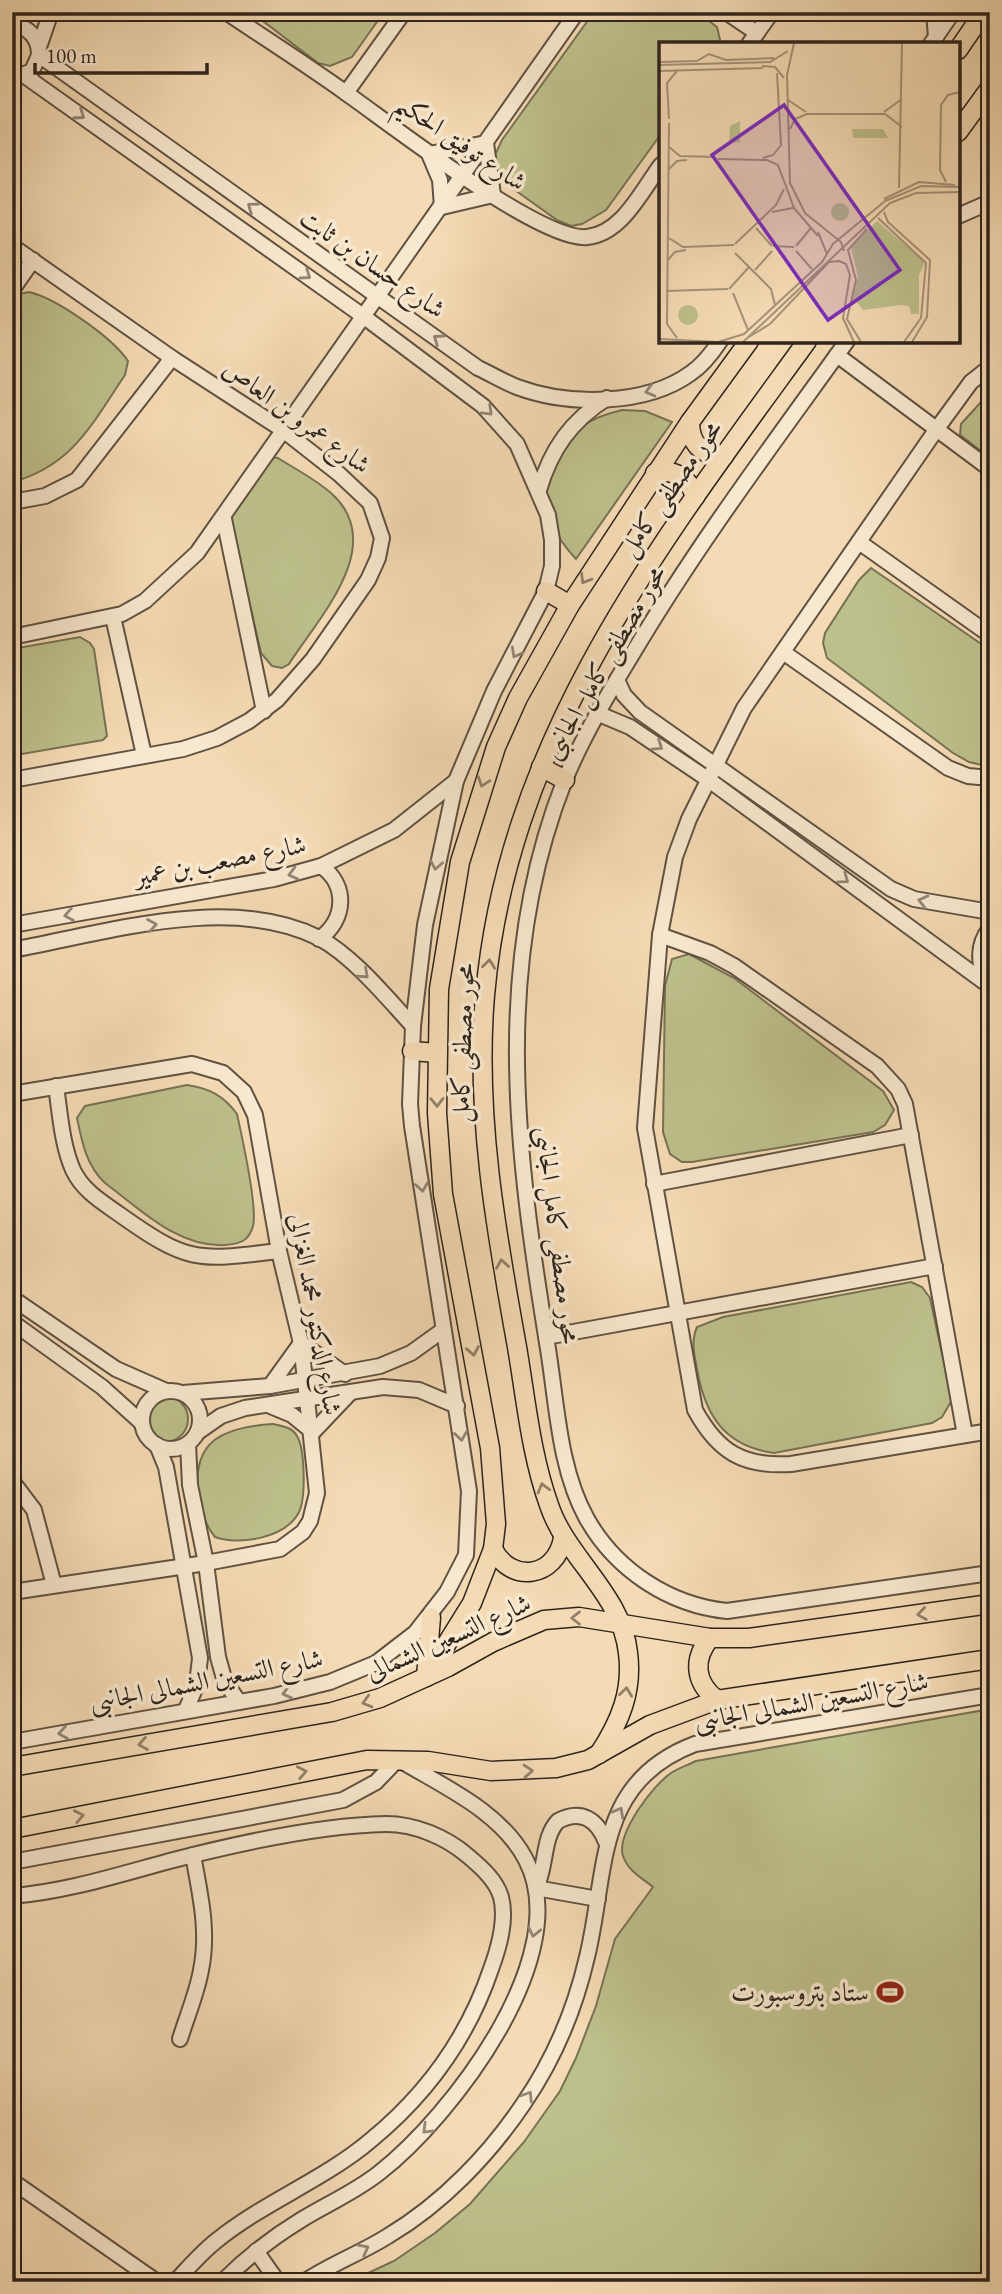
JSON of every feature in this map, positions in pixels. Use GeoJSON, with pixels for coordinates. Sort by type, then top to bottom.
{"type":"FeatureCollection","features":[{"type":"Feature","properties":{"kind":"main road"},"geometry":{"type":"LineString","coordinates":[[960,47],[984,12]]}},
{"type":"Feature","properties":{"kind":"main road"},"geometry":{"type":"LineString","coordinates":[[960,129],[990,88]]}},
{"type":"Feature","properties":{"kind":"main road","name":"محور مصطفى كامل"},"geometry":{"type":"LineString","coordinates":[[426,1676],[472,1603],[493,1549],[496,1524],[494,1473],[443,1194],[437,1113],[437,1053],[444,946],[476,804],[496,747],[518,698],[570,605],[655,473],[747,343]]}},
{"type":"Feature","properties":{"kind":"main road","name":"محور مصطفى كامل"},"geometry":{"type":"LineString","coordinates":[[599,1754],[618,1724],[625,1703],[628,1652],[620,1622],[594,1579],[563,1538],[547,1501],[537,1461],[490,1190],[483,1071],[485,994],[493,942],[517,839],[541,767],[599,646],[642,573],[806,343]]}},
{"type":"Feature","properties":{"kind":"main road"},"geometry":{"type":"LineString","coordinates":[[690,422],[692,440],[698,448],[706,453],[724,456]]}},
{"type":"Feature","properties":{"kind":"main road"},"geometry":{"type":"LineString","coordinates":[[655,473],[673,472],[681,475],[692,488],[695,497]]}},
{"type":"Feature","properties":{"kind":"main road"},"geometry":{"type":"LineString","coordinates":[[546,591],[570,605]]}},
{"type":"Feature","properties":{"kind":"main road"},"geometry":{"type":"LineString","coordinates":[[541,767],[565,780]]}},
{"type":"Feature","properties":{"kind":"main road"},"geometry":{"type":"LineString","coordinates":[[412,1051],[437,1053]]}},
{"type":"Feature","properties":{"kind":"main road"},"geometry":{"type":"LineString","coordinates":[[493,1549],[504,1565],[512,1570],[532,1573],[542,1570],[556,1557],[563,1538]]}},
{"type":"Feature","properties":{"kind":"main road","name":"شارع التسعين الشمالى"},"geometry":{"type":"LineString","coordinates":[[12,1767],[332,1712],[380,1698],[544,1620],[575,1616],[710,1638],[788,1635],[990,1604]]}},
{"type":"Feature","properties":{"kind":"main road"},"geometry":{"type":"LineString","coordinates":[[426,1676],[431,1617]]}},
{"type":"Feature","properties":{"kind":"main road"},"geometry":{"type":"LineString","coordinates":[[710,1638],[702,1647],[697,1671],[708,1693],[717,1700]]}},
{"type":"Feature","properties":{"kind":"main road"},"geometry":{"type":"LineString","coordinates":[[12,1829],[332,1766],[398,1759],[523,1772],[556,1768],[599,1754],[650,1725],[717,1700],[990,1659]]}},
{"type":"Feature","properties":{"kind":"street"},"geometry":{"type":"LineString","coordinates":[[12,22],[20,12]]}},
{"type":"Feature","properties":{"kind":"street"},"geometry":{"type":"LineString","coordinates":[[17,79],[37,63],[51,12]]}},
{"type":"Feature","properties":{"kind":"street","name":"شارع توفيق الحكيم"},"geometry":{"type":"LineString","coordinates":[[226,12],[346,93],[429,154],[551,228],[586,237],[604,233],[619,221],[659,167]]}},
{"type":"Feature","properties":{"kind":"street"},"geometry":{"type":"LineString","coordinates":[[346,93],[404,12]]}},
{"type":"Feature","properties":{"kind":"street"},"geometry":{"type":"LineString","coordinates":[[12,637],[113,617],[134,608],[158,590],[197,553],[577,12]]}},
{"type":"Feature","properties":{"kind":"street"},"geometry":{"type":"LineString","coordinates":[[726,12],[753,38],[772,12]]}},
{"type":"Feature","properties":{"kind":"street"},"geometry":{"type":"LineString","coordinates":[[933,40],[934,12]]}},
{"type":"Feature","properties":{"kind":"street"},"geometry":{"type":"LineString","coordinates":[[933,40],[953,12]]}},
{"type":"Feature","properties":{"kind":"street","name":"شارع حسان بن ثابت"},"geometry":{"type":"LineString","coordinates":[[12,22],[27,29],[39,51],[377,297],[478,368],[517,387],[569,398],[608,398],[653,391],[673,384],[708,358],[719,343]]}},
{"type":"Feature","properties":{"kind":"street","name":"شارع حسان بن ثابت"},"geometry":{"type":"LineString","coordinates":[[17,79],[363,316],[483,406],[517,444],[548,515],[552,566],[546,591]]}},
{"type":"Feature","properties":{"kind":"street"},"geometry":{"type":"LineString","coordinates":[[442,207],[440,180],[429,154],[486,143]]}},
{"type":"Feature","properties":{"kind":"street"},"geometry":{"type":"LineString","coordinates":[[442,207],[493,195],[486,143]]}},
{"type":"Feature","properties":{"kind":"street"},"geometry":{"type":"LineString","coordinates":[[960,215],[990,202]]}},
{"type":"Feature","properties":{"kind":"street","name":"شارع عمرو بن العاص"},"geometry":{"type":"LineString","coordinates":[[12,246],[172,358],[283,430],[356,488],[370,503],[382,538],[378,558],[356,598],[306,667],[264,711],[233,730],[201,744],[12,779]]}},
{"type":"Feature","properties":{"kind":"street"},"geometry":{"type":"LineString","coordinates":[[12,289],[33,260]]}},
{"type":"Feature","properties":{"kind":"street","name":"محور مصطفى كامل الجانبى"},"geometry":{"type":"LineString","coordinates":[[846,343],[690,561],[617,680],[565,780],[542,850],[516,995],[515,1070],[520,1148],[566,1466],[575,1493],[603,1543],[633,1572],[689,1604],[727,1611],[990,1573]]}},
{"type":"Feature","properties":{"kind":"street"},"geometry":{"type":"LineString","coordinates":[[837,355],[990,469]]}},
{"type":"Feature","properties":{"kind":"street"},"geometry":{"type":"LineString","coordinates":[[12,502],[45,496],[77,480],[172,358]]}},
{"type":"Feature","properties":{"kind":"street"},"geometry":{"type":"LineString","coordinates":[[990,367],[971,382],[936,430],[744,708],[712,773],[675,857],[660,935],[646,1114],[646,1142],[695,1410],[706,1431],[723,1448],[744,1460],[767,1465],[791,1464],[990,1431]]}},
{"type":"Feature","properties":{"kind":"street"},"geometry":{"type":"LineString","coordinates":[[539,491],[556,446],[570,426],[608,398]]}},
{"type":"Feature","properties":{"kind":"street"},"geometry":{"type":"LineString","coordinates":[[223,519],[264,711]]}},
{"type":"Feature","properties":{"kind":"street"},"geometry":{"type":"LineString","coordinates":[[859,542],[990,635]]}},
{"type":"Feature","properties":{"kind":"street"},"geometry":{"type":"LineString","coordinates":[[431,1617],[466,1555],[469,1491],[410,1104],[413,1026],[425,925],[456,781],[490,701],[546,591]]}},
{"type":"Feature","properties":{"kind":"street"},"geometry":{"type":"LineString","coordinates":[[113,617],[144,755]]}},
{"type":"Feature","properties":{"kind":"street"},"geometry":{"type":"LineString","coordinates":[[783,652],[948,768],[968,776],[990,778]]}},
{"type":"Feature","properties":{"kind":"street"},"geometry":{"type":"LineString","coordinates":[[617,680],[624,695],[640,712],[712,773],[988,985]]}},
{"type":"Feature","properties":{"kind":"street"},"geometry":{"type":"LineString","coordinates":[[599,714],[630,727],[712,773],[891,889],[938,905],[990,912]]}},
{"type":"Feature","properties":{"kind":"street","name":"شارع مصعب بن عمير"},"geometry":{"type":"LineString","coordinates":[[12,925],[274,879],[321,866],[394,830],[456,781]]}},
{"type":"Feature","properties":{"kind":"street"},"geometry":{"type":"LineString","coordinates":[[319,939],[331,930],[341,902],[340,888],[334,875],[321,866]]}},
{"type":"Feature","properties":{"kind":"street","name":"شارع مصعب بن عمير"},"geometry":{"type":"LineString","coordinates":[[12,950],[208,917],[262,922],[319,939],[374,984],[413,1026]]}},
{"type":"Feature","properties":{"kind":"street"},"geometry":{"type":"LineString","coordinates":[[988,985],[979,958],[981,945],[990,928]]}},
{"type":"Feature","properties":{"kind":"street"},"geometry":{"type":"LineString","coordinates":[[660,935],[698,948],[734,966],[877,1066],[898,1089],[905,1104],[965,1435]]}},
{"type":"Feature","properties":{"kind":"street","name":"شارع الدكتور محمد الغزالى"},"geometry":{"type":"LineString","coordinates":[[12,1094],[192,1064],[209,1067],[234,1081],[244,1092],[255,1115],[279,1251],[301,1343],[313,1432],[317,1493],[310,1521],[303,1532],[280,1549],[183,1567],[12,1592]]}},
{"type":"Feature","properties":{"kind":"street"},"geometry":{"type":"LineString","coordinates":[[56,1086],[68,1158],[84,1187],[96,1198],[161,1244],[191,1256],[223,1258],[279,1251]]}},
{"type":"Feature","properties":{"kind":"street"},"geometry":{"type":"LineString","coordinates":[[654,1184],[911,1135]]}},
{"type":"Feature","properties":{"kind":"street"},"geometry":{"type":"LineString","coordinates":[[546,1337],[934,1266]]}},
{"type":"Feature","properties":{"kind":"street"},"geometry":{"type":"LineString","coordinates":[[12,1297],[116,1369],[166,1391],[183,1393],[270,1386],[345,1374],[396,1361],[443,1330]]}},
{"type":"Feature","properties":{"kind":"street"},"geometry":{"type":"LineString","coordinates":[[12,1322],[102,1387],[142,1423],[146,1434],[157,1445],[166,1467],[200,1658],[197,1684],[186,1710]]}},
{"type":"Feature","properties":{"kind":"street"},"geometry":{"type":"LineString","coordinates":[[270,1386],[301,1343],[345,1374]]}},
{"type":"Feature","properties":{"kind":"street"},"geometry":{"type":"LineString","coordinates":[[157,1445],[172,1450],[188,1444],[198,1432],[221,1416],[266,1404],[401,1387],[419,1390],[457,1406]]}},
{"type":"Feature","properties":{"kind":"street"},"geometry":{"type":"LineString","coordinates":[[142,1423],[148,1402],[166,1391]]}},
{"type":"Feature","properties":{"kind":"street"},"geometry":{"type":"LineString","coordinates":[[183,1393],[199,1409],[198,1432]]}},
{"type":"Feature","properties":{"kind":"street"},"geometry":{"type":"LineString","coordinates":[[266,1404],[292,1415],[313,1432],[351,1393]]}},
{"type":"Feature","properties":{"kind":"street"},"geometry":{"type":"LineString","coordinates":[[188,1444],[190,1485],[206,1563],[220,1669],[239,1702]]}},
{"type":"Feature","properties":{"kind":"street"},"geometry":{"type":"LineString","coordinates":[[12,1481],[34,1510],[54,1585]]}},
{"type":"Feature","properties":{"kind":"street","name":"شارع التسعين الشمالى الجانبى"},"geometry":{"type":"LineString","coordinates":[[12,1742],[239,1702],[294,1691],[354,1674],[397,1649],[431,1617]]}},
{"type":"Feature","properties":{"kind":"street","name":"شارع التسعين الشمالى الجانبى"},"geometry":{"type":"LineString","coordinates":[[606,1842],[615,1819],[648,1770],[670,1753],[695,1744],[990,1695]]}},
{"type":"Feature","properties":{"kind":"street"},"geometry":{"type":"LineString","coordinates":[[12,1861],[343,1800],[376,1782],[398,1759],[481,1811],[508,1834],[526,1860],[536,1888],[537,1922],[522,1979],[486,2055],[437,2118],[380,2173],[256,2251],[222,2282]]}},
{"type":"Feature","properties":{"kind":"street"},"geometry":{"type":"LineString","coordinates":[[304,2282],[389,2236],[420,2214],[477,2162],[525,2102],[562,2035],[587,1958],[606,1842],[596,1823],[577,1815],[558,1821],[547,1838],[547,1858],[536,1888]]}},
{"type":"Feature","properties":{"kind":"street"},"geometry":{"type":"LineString","coordinates":[[12,1896],[66,1889],[193,1855],[275,1839],[389,1824],[426,1831],[463,1852],[491,1879],[500,1894],[503,1907],[502,1932],[480,2003],[443,2065],[418,2095],[393,2121],[344,2161],[215,2242],[175,2282]]}},
{"type":"Feature","properties":{"kind":"street"},"geometry":{"type":"LineString","coordinates":[[180,2039],[197,1989],[204,1949],[203,1908],[193,1855]]}},
{"type":"Feature","properties":{"kind":"street"},"geometry":{"type":"LineString","coordinates":[[536,1888],[598,1899]]}},
{"type":"Feature","properties":{"kind":"street"},"geometry":{"type":"LineString","coordinates":[[12,2181],[157,2282]]}},
{"type":"Feature","properties":{"kind":"street"},"geometry":{"type":"LineString","coordinates":[[256,2251],[278,2282]]}},
{"type":"Feature","properties":{"kind":"green space"},"geometry":{"type":"Polygon","coordinates":[[[251,12],[384,12],[352,57],[330,66],[318,63],[251,12]]]}},
{"type":"Feature","properties":{"kind":"green space"},"geometry":{"type":"Polygon","coordinates":[[[594,12],[697,12],[717,27],[721,42],[659,42],[659,137],[606,210],[582,224],[571,226],[557,220],[498,178],[493,159],[502,140],[594,12]]]}},
{"type":"Feature","properties":{"kind":"green space"},"geometry":{"type":"Polygon","coordinates":[[[29,292],[54,302],[83,320],[110,341],[128,361],[125,375],[91,425],[66,454],[33,475],[12,482],[12,299],[15,295],[29,292]]]}},
{"type":"Feature","properties":{"kind":"green space"},"geometry":{"type":"Polygon","coordinates":[[[990,392],[990,458],[960,435],[961,424],[990,392]]]}},
{"type":"Feature","properties":{"kind":"green space"},"geometry":{"type":"Polygon","coordinates":[[[622,410],[645,411],[672,422],[576,559],[551,523],[544,501],[545,480],[565,446],[584,425],[600,416],[622,410]]]}},
{"type":"Feature","properties":{"kind":"green space"},"geometry":{"type":"Polygon","coordinates":[[[270,457],[278,458],[332,494],[347,514],[353,535],[351,558],[343,581],[289,664],[282,668],[272,666],[261,653],[232,528],[232,508],[270,457]]]}},
{"type":"Feature","properties":{"kind":"green space"},"geometry":{"type":"Polygon","coordinates":[[[871,568],[990,650],[990,767],[969,762],[953,753],[827,658],[823,643],[825,633],[859,580],[871,568]]]}},
{"type":"Feature","properties":{"kind":"green space"},"geometry":{"type":"Polygon","coordinates":[[[80,637],[94,649],[107,736],[103,740],[16,755],[12,752],[12,649],[80,637]]]}},
{"type":"Feature","properties":{"kind":"green space"},"geometry":{"type":"Polygon","coordinates":[[[689,954],[734,978],[883,1091],[894,1110],[885,1125],[873,1132],[692,1162],[682,1162],[670,1154],[663,1132],[665,986],[672,959],[689,954]]]}},
{"type":"Feature","properties":{"kind":"green space"},"geometry":{"type":"Polygon","coordinates":[[[187,1085],[215,1094],[227,1102],[237,1114],[249,1171],[254,1217],[249,1235],[239,1243],[208,1244],[191,1240],[160,1225],[105,1183],[93,1169],[86,1153],[77,1118],[85,1106],[187,1085]]]}},
{"type":"Feature","properties":{"kind":"green space"},"geometry":{"type":"Polygon","coordinates":[[[911,1282],[922,1287],[930,1298],[952,1400],[942,1417],[932,1423],[774,1453],[742,1443],[720,1426],[705,1401],[701,1386],[694,1347],[697,1327],[723,1317],[911,1282]]]}},
{"type":"Feature","properties":{"kind":"green space"},"geometry":{"type":"Polygon","coordinates":[[[165,1396],[181,1403],[188,1419],[181,1435],[165,1442],[149,1435],[142,1419],[149,1403],[165,1396]]]}},
{"type":"Feature","properties":{"kind":"green space"},"geometry":{"type":"Polygon","coordinates":[[[273,1424],[292,1431],[300,1442],[304,1485],[299,1512],[284,1528],[261,1538],[236,1541],[215,1537],[206,1523],[199,1497],[200,1462],[206,1450],[214,1440],[226,1433],[273,1424]]]}},
{"type":"Feature","properties":{"kind":"green space"},"geometry":{"type":"Polygon","coordinates":[[[12,1514],[21,1555],[12,1572],[12,1514]]]}},
{"type":"Feature","properties":{"kind":"green space"},"geometry":{"type":"Polygon","coordinates":[[[990,1709],[990,2282],[349,2282],[394,2261],[435,2233],[470,2204],[524,2142],[560,2091],[596,2006],[615,1939],[653,1887],[628,1866],[622,1847],[630,1823],[663,1779],[696,1761],[990,1709]]]}},
{"type":"Feature","properties":{"kind":"place","name":"ستاد بتروسبورت"},"geometry":{"type":"Point","coordinates":[890,1992]}}]}
